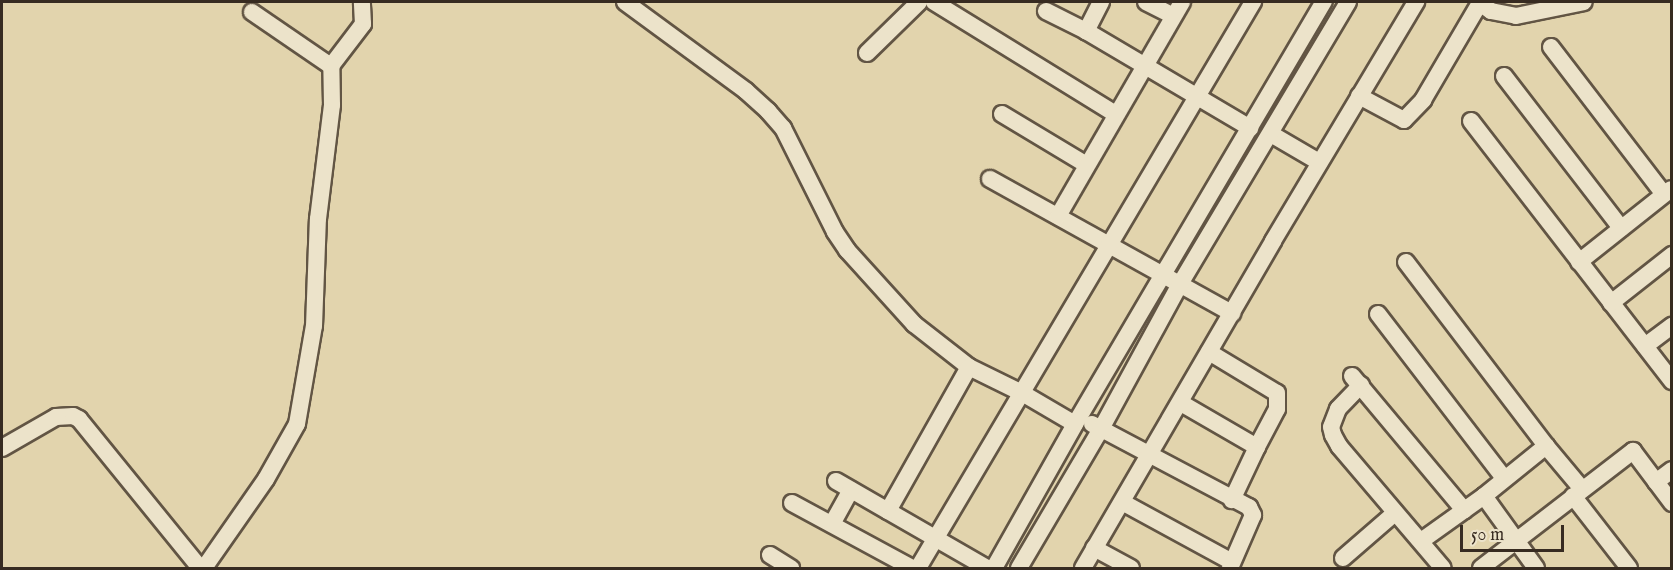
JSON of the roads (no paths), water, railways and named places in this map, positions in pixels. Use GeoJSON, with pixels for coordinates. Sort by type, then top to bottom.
{"type":"FeatureCollection","features":[{"type":"Feature","properties":{"kind":"street"},"geometry":{"type":"LineString","coordinates":[[2,448],[56,417],[73,416],[79,419],[202,568],[260,488],[297,424],[314,326],[318,219],[332,105],[331,66],[363,24],[362,2]]}},
{"type":"Feature","properties":{"kind":"street"},"geometry":{"type":"LineString","coordinates":[[625,2],[746,91],[768,111],[783,128],[835,232],[847,250],[914,324],[969,367],[1087,423],[1249,507],[1253,515],[1231,565],[1122,502]]}},
{"type":"Feature","properties":{"kind":"street"},"geometry":{"type":"LineString","coordinates":[[867,53],[919,2]]}},
{"type":"Feature","properties":{"kind":"street"},"geometry":{"type":"LineString","coordinates":[[934,2],[1115,114]]}},
{"type":"Feature","properties":{"kind":"street"},"geometry":{"type":"LineString","coordinates":[[1086,31],[1101,2]]}},
{"type":"Feature","properties":{"kind":"street"},"geometry":{"type":"LineString","coordinates":[[1146,2],[1173,16]]}},
{"type":"Feature","properties":{"kind":"street"},"geometry":{"type":"LineString","coordinates":[[1058,216],[1115,114],[1182,2]]}},
{"type":"Feature","properties":{"kind":"street"},"geometry":{"type":"LineString","coordinates":[[918,568],[1253,2]]}},
{"type":"Feature","properties":{"kind":"street"},"geometry":{"type":"LineString","coordinates":[[1019,568],[1087,423],[1164,276],[1324,2]]}},
{"type":"Feature","properties":{"kind":"street"},"geometry":{"type":"LineString","coordinates":[[994,568],[1180,284],[1348,2]]}},
{"type":"Feature","properties":{"kind":"street"},"geometry":{"type":"LineString","coordinates":[[1083,568],[1181,403],[1319,162],[1416,2]]}},
{"type":"Feature","properties":{"kind":"street"},"geometry":{"type":"LineString","coordinates":[[1359,96],[1404,120],[1423,100],[1480,2],[1491,11],[1516,16],[1584,2]]}},
{"type":"Feature","properties":{"kind":"street"},"geometry":{"type":"LineString","coordinates":[[1046,11],[1086,31],[1250,128]]}},
{"type":"Feature","properties":{"kind":"street"},"geometry":{"type":"LineString","coordinates":[[252,12],[331,66]]}},
{"type":"Feature","properties":{"kind":"street"},"geometry":{"type":"LineString","coordinates":[[1551,47],[1668,191],[1579,261]]}},
{"type":"Feature","properties":{"kind":"street"},"geometry":{"type":"LineString","coordinates":[[1504,76],[1622,228]]}},
{"type":"Feature","properties":{"kind":"street"},"geometry":{"type":"LineString","coordinates":[[1002,114],[1087,165]]}},
{"type":"Feature","properties":{"kind":"street"},"geometry":{"type":"LineString","coordinates":[[1471,121],[1671,381]]}},
{"type":"Feature","properties":{"kind":"street"},"geometry":{"type":"LineString","coordinates":[[1271,134],[1319,162]]}},
{"type":"Feature","properties":{"kind":"street"},"geometry":{"type":"LineString","coordinates":[[990,178],[1232,313]]}},
{"type":"Feature","properties":{"kind":"street"},"geometry":{"type":"LineString","coordinates":[[1611,303],[1671,255]]}},
{"type":"Feature","properties":{"kind":"street"},"geometry":{"type":"LineString","coordinates":[[1406,262],[1546,446],[1629,568]]}},
{"type":"Feature","properties":{"kind":"street"},"geometry":{"type":"LineString","coordinates":[[1378,314],[1504,478]]}},
{"type":"Feature","properties":{"kind":"street"},"geometry":{"type":"LineString","coordinates":[[1645,346],[1671,326]]}},
{"type":"Feature","properties":{"kind":"street"},"geometry":{"type":"LineString","coordinates":[[1209,352],[1277,393],[1276,409],[1232,500]]}},
{"type":"Feature","properties":{"kind":"street"},"geometry":{"type":"LineString","coordinates":[[888,511],[969,367]]}},
{"type":"Feature","properties":{"kind":"street"},"geometry":{"type":"LineString","coordinates":[[1434,566],[1421,541],[1339,446],[1331,427],[1338,409],[1356,380],[1464,510]]}},
{"type":"Feature","properties":{"kind":"street"},"geometry":{"type":"LineString","coordinates":[[1181,403],[1257,447]]}},
{"type":"Feature","properties":{"kind":"street"},"geometry":{"type":"LineString","coordinates":[[1421,541],[1484,496],[1546,446]]}},
{"type":"Feature","properties":{"kind":"street"},"geometry":{"type":"LineString","coordinates":[[1481,568],[1633,451],[1671,503]]}},
{"type":"Feature","properties":{"kind":"street"},"geometry":{"type":"LineString","coordinates":[[1656,482],[1671,470]]}},
{"type":"Feature","properties":{"kind":"street"},"geometry":{"type":"LineString","coordinates":[[836,481],[987,568]]}},
{"type":"Feature","properties":{"kind":"street"},"geometry":{"type":"LineString","coordinates":[[832,524],[851,490]]}},
{"type":"Feature","properties":{"kind":"street"},"geometry":{"type":"LineString","coordinates":[[1484,496],[1536,568]]}},
{"type":"Feature","properties":{"kind":"street"},"geometry":{"type":"LineString","coordinates":[[792,503],[912,568]]}},
{"type":"Feature","properties":{"kind":"street"},"geometry":{"type":"LineString","coordinates":[[1343,558],[1395,513]]}},
{"type":"Feature","properties":{"kind":"street"},"geometry":{"type":"LineString","coordinates":[[1094,548],[1131,568]]}},
{"type":"Feature","properties":{"kind":"street"},"geometry":{"type":"LineString","coordinates":[[770,555],[792,568]]}}]}
